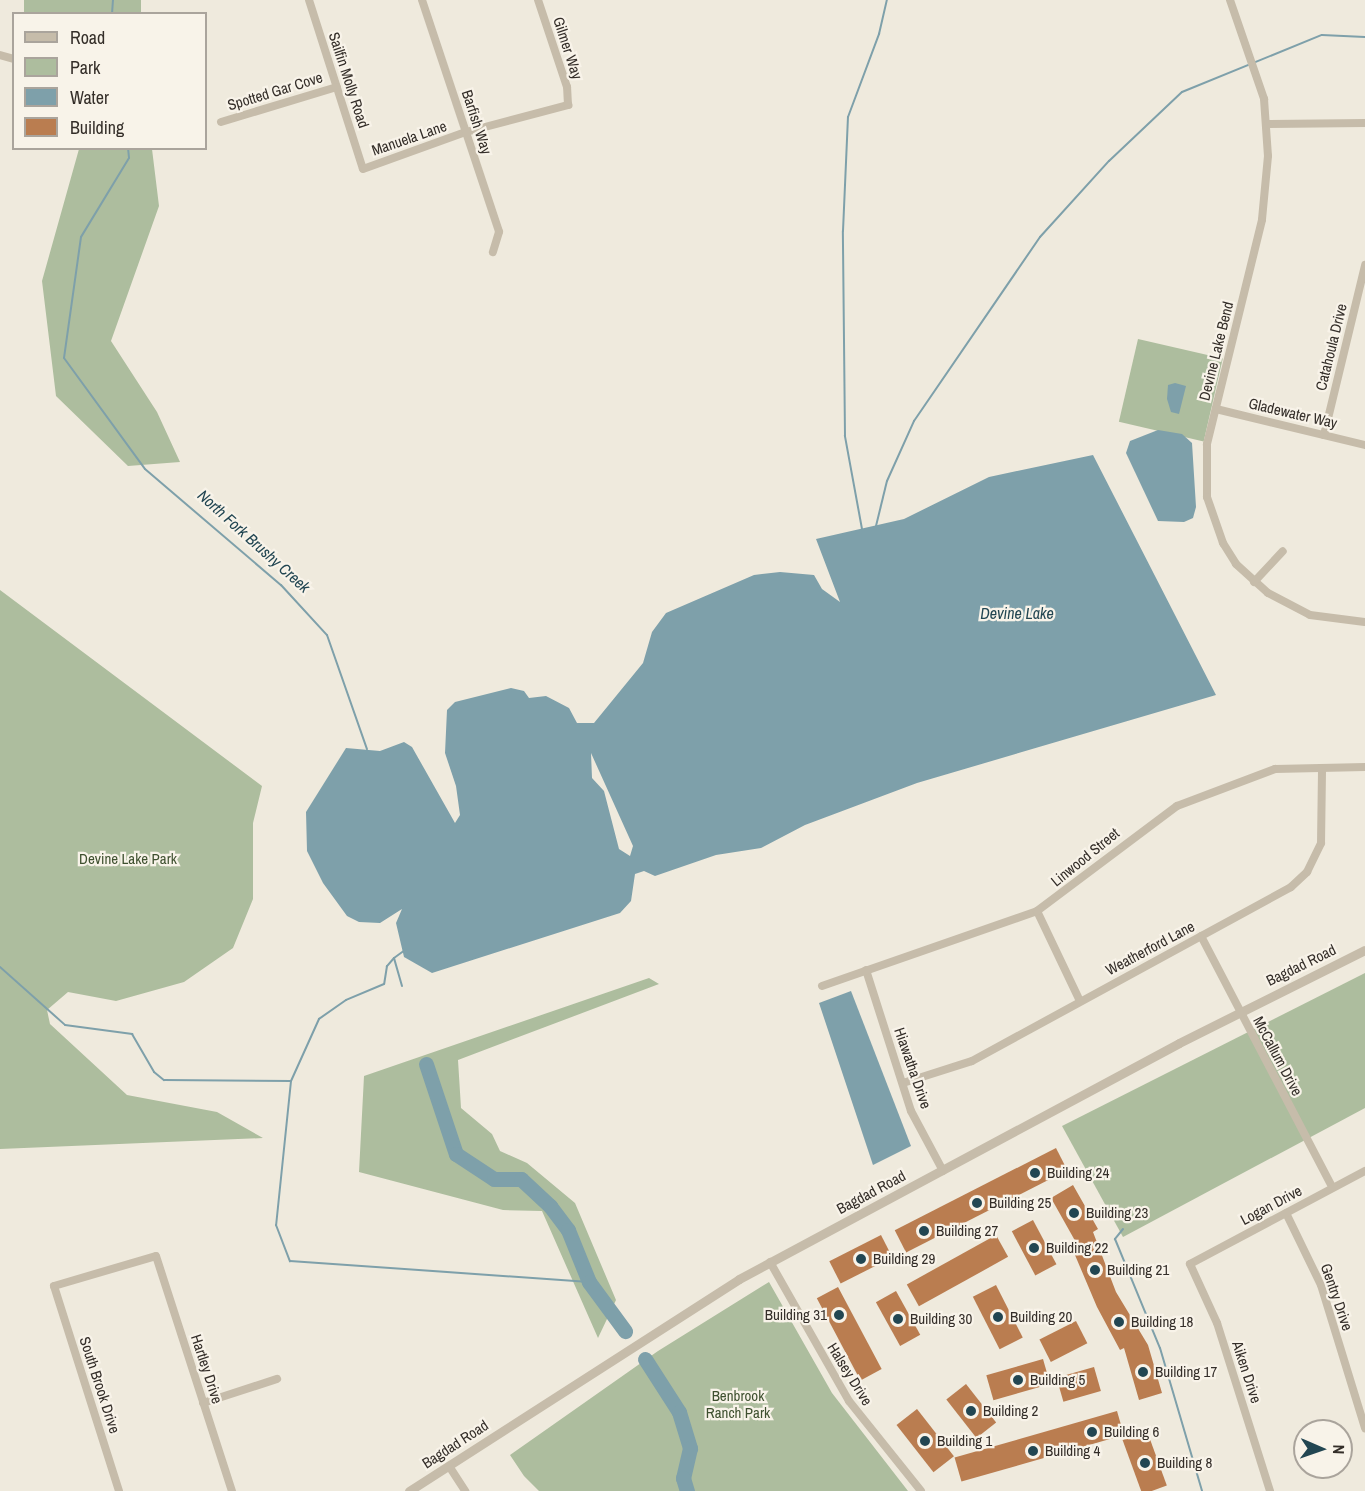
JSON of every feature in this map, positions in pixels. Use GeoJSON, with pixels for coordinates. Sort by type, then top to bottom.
{"type":"FeatureCollection","features":[{"type":"Feature","properties":{"kind":"street","name":"Sailfin Molly Road"},"geometry":{"type":"LineString","coordinates":[[309,0],[363,169]]}},
{"type":"Feature","properties":{"kind":"street","name":"Barfish Way"},"geometry":{"type":"LineString","coordinates":[[422,0],[500,232],[493,252]]}},
{"type":"Feature","properties":{"kind":"street","name":"Gilmer Way"},"geometry":{"type":"LineString","coordinates":[[538,0],[567,87],[568,105]]}},
{"type":"Feature","properties":{"kind":"street","name":"Devine Lake Bend"},"geometry":{"type":"LineString","coordinates":[[1230,0],[1257,72],[1268,124],[1262,220],[1207,453],[1207,497],[1223,543],[1254,582],[1310,615],[1365,622]]}},
{"type":"Feature","properties":{"kind":"street","name":"Spotted Gar Cove"},"geometry":{"type":"LineString","coordinates":[[221,122],[337,87]]}},
{"type":"Feature","properties":{"kind":"street","name":"Manuela Lane"},"geometry":{"type":"LineString","coordinates":[[363,169],[466,132],[568,105]]}},
{"type":"Feature","properties":{"kind":"street"},"geometry":{"type":"LineString","coordinates":[[1268,124],[1365,123]]}},
{"type":"Feature","properties":{"kind":"street","name":"Catahoula Drive"},"geometry":{"type":"LineString","coordinates":[[1324,435],[1365,265]]}},
{"type":"Feature","properties":{"kind":"street","name":"Gladewater Way"},"geometry":{"type":"LineString","coordinates":[[1216,409],[1365,445]]}},
{"type":"Feature","properties":{"kind":"street"},"geometry":{"type":"LineString","coordinates":[[1254,582],[1283,551]]}},
{"type":"Feature","properties":{"kind":"street","name":"Linwood Street"},"geometry":{"type":"LineString","coordinates":[[822,986],[1037,911],[1177,806],[1275,769],[1365,767]]}},
{"type":"Feature","properties":{"kind":"street","name":"Weatherford Lane"},"geometry":{"type":"LineString","coordinates":[[903,1083],[972,1061],[1274,897],[1307,872],[1323,831],[1322,768]]}},
{"type":"Feature","properties":{"kind":"street"},"geometry":{"type":"LineString","coordinates":[[1037,911],[1080,1001]]}},
{"type":"Feature","properties":{"kind":"street","name":"McCallum Drive"},"geometry":{"type":"LineString","coordinates":[[1201,936],[1332,1187]]}},
{"type":"Feature","properties":{"kind":"street","name":"Bagdad Road"},"geometry":{"type":"LineString","coordinates":[[409,1491],[717,1291],[1240,1012],[1365,950]]}},
{"type":"Feature","properties":{"kind":"street","name":"Hiawatha Drive"},"geometry":{"type":"LineString","coordinates":[[866,970],[903,1083],[943,1171]]}},
{"type":"Feature","properties":{"kind":"street","name":"Logan Drive"},"geometry":{"type":"LineString","coordinates":[[1190,1264],[1365,1171]]}},
{"type":"Feature","properties":{"kind":"street","name":"Gentry Drive"},"geometry":{"type":"LineString","coordinates":[[1286,1213],[1321,1285],[1365,1428]]}},
{"type":"Feature","properties":{"kind":"street","name":"Hartley Drive"},"geometry":{"type":"LineString","coordinates":[[54,1287],[156,1256],[232,1491]]}},
{"type":"Feature","properties":{"kind":"street","name":"Halsey Drive"},"geometry":{"type":"LineString","coordinates":[[770,1262],[849,1401],[921,1491]]}},
{"type":"Feature","properties":{"kind":"street","name":"Aiken Drive"},"geometry":{"type":"LineString","coordinates":[[1190,1264],[1217,1323],[1270,1491]]}},
{"type":"Feature","properties":{"kind":"street","name":"South Brook Drive"},"geometry":{"type":"LineString","coordinates":[[54,1287],[119,1491]]}},
{"type":"Feature","properties":{"kind":"street"},"geometry":{"type":"LineString","coordinates":[[204,1403],[277,1379]]}},
{"type":"Feature","properties":{"kind":"street"},"geometry":{"type":"LineString","coordinates":[[449,1466],[465,1491]]}},
{"type":"Feature","properties":{"kind":"green space"},"geometry":{"type":"Polygon","coordinates":[[[24,0],[141,0],[141,12],[24,12],[24,0]]]}},
{"type":"Feature","properties":{"kind":"green space"},"geometry":{"type":"Polygon","coordinates":[[[79,150],[152,150],[159,206],[111,341],[157,412],[180,462],[128,466],[56,396],[42,281],[79,150]]]}},
{"type":"Feature","properties":{"kind":"green space"},"geometry":{"type":"Polygon","coordinates":[[[1138,339],[1223,359],[1204,441],[1119,422],[1138,339]]]}},
{"type":"Feature","properties":{"kind":"green space","name":"Devine Lake Park"},"geometry":{"type":"Polygon","coordinates":[[[0,590],[262,786],[253,823],[253,899],[233,948],[184,982],[116,1001],[68,992],[47,1010],[50,1024],[127,1095],[217,1112],[263,1138],[0,1149],[0,590]]]}},
{"type":"Feature","properties":{"kind":"green space"},"geometry":{"type":"Polygon","coordinates":[[[1365,973],[1365,1108],[1123,1237],[1062,1126],[1365,973]]]}},
{"type":"Feature","properties":{"kind":"green space"},"geometry":{"type":"Polygon","coordinates":[[[649,978],[659,984],[458,1060],[461,1108],[492,1134],[500,1151],[527,1163],[575,1203],[616,1300],[598,1338],[542,1211],[503,1210],[359,1172],[364,1076],[649,978]]]}},
{"type":"Feature","properties":{"kind":"green space","name":"Benbrook Ranch Park"},"geometry":{"type":"Polygon","coordinates":[[[769,1282],[832,1393],[908,1491],[539,1491],[524,1476],[510,1455],[658,1351],[769,1282]]]}},
{"type":"Feature","properties":{"kind":"water"},"geometry":{"type":"Polygon","coordinates":[[[1175,383],[1186,386],[1179,414],[1171,412],[1167,399],[1168,385],[1175,383]]]}},
{"type":"Feature","properties":{"kind":"water"},"geometry":{"type":"Polygon","coordinates":[[[1158,430],[1182,434],[1192,443],[1196,507],[1193,518],[1184,522],[1158,521],[1126,453],[1130,441],[1158,430]]]}},
{"type":"Feature","properties":{"kind":"water","name":"Devine Lake"},"geometry":{"type":"Polygon","coordinates":[[[1093,455],[1216,695],[917,783],[805,825],[761,848],[716,855],[655,876],[644,871],[635,874],[631,901],[620,913],[432,973],[404,957],[396,923],[402,909],[380,923],[359,922],[347,916],[323,883],[307,851],[306,812],[346,748],[380,751],[404,742],[412,747],[455,823],[460,815],[456,786],[445,753],[447,710],[455,702],[511,688],[524,691],[529,698],[546,696],[569,708],[577,723],[594,723],[643,663],[652,632],[666,613],[754,575],[780,572],[814,575],[822,589],[840,602],[816,539],[904,519],[989,477],[1093,455]],[[591,753],[592,778],[604,791],[619,849],[630,856],[633,846],[591,753]]]}},
{"type":"Feature","properties":{"kind":"water"},"geometry":{"type":"Polygon","coordinates":[[[851,991],[911,1146],[873,1165],[819,1003],[851,991]]]}},
{"type":"Feature","properties":{"kind":"building"},"geometry":{"type":"Polygon","coordinates":[[[1056,1148],[1067,1170],[906,1252],[895,1230],[1056,1148]]]}},
{"type":"Feature","properties":{"kind":"building"},"geometry":{"type":"Polygon","coordinates":[[[1073,1185],[1098,1229],[1093,1232],[1116,1292],[1148,1345],[1162,1393],[1139,1400],[1124,1348],[1120,1350],[1097,1307],[1072,1248],[1078,1246],[1051,1198],[1073,1185]]]}},
{"type":"Feature","properties":{"kind":"building","name":"Building 22"},"geometry":{"type":"Polygon","coordinates":[[[1033,1220],[1056,1264],[1035,1275],[1012,1231],[1033,1220]]]}},
{"type":"Feature","properties":{"kind":"building","name":"Building 29"},"geometry":{"type":"Polygon","coordinates":[[[881,1235],[892,1257],[841,1284],[829,1261],[881,1235]]]}},
{"type":"Feature","properties":{"kind":"building"},"geometry":{"type":"Polygon","coordinates":[[[996,1235],[1008,1257],[919,1306],[907,1284],[996,1235]]]}},
{"type":"Feature","properties":{"kind":"building","name":"Building 20"},"geometry":{"type":"Polygon","coordinates":[[[996,1285],[1023,1338],[1000,1349],[973,1297],[996,1285]]]}},
{"type":"Feature","properties":{"kind":"building"},"geometry":{"type":"Polygon","coordinates":[[[838,1287],[882,1369],[860,1380],[817,1298],[838,1287]]]}},
{"type":"Feature","properties":{"kind":"building","name":"Building 30"},"geometry":{"type":"Polygon","coordinates":[[[896,1291],[920,1335],[900,1346],[876,1302],[896,1291]]]}},
{"type":"Feature","properties":{"kind":"building"},"geometry":{"type":"Polygon","coordinates":[[[1076,1321],[1087,1343],[1051,1362],[1039,1340],[1076,1321]]]}},
{"type":"Feature","properties":{"kind":"building","name":"Building 5"},"geometry":{"type":"Polygon","coordinates":[[[1043,1359],[1050,1384],[993,1400],[986,1375],[1043,1359]]]}},
{"type":"Feature","properties":{"kind":"building"},"geometry":{"type":"Polygon","coordinates":[[[1094,1367],[1101,1391],[1063,1402],[1057,1378],[1094,1367]]]}},
{"type":"Feature","properties":{"kind":"building","name":"Building 2"},"geometry":{"type":"Polygon","coordinates":[[[966,1384],[996,1423],[976,1438],[946,1399],[966,1384]]]}},
{"type":"Feature","properties":{"kind":"building","name":"Building 1"},"geometry":{"type":"Polygon","coordinates":[[[917,1409],[954,1456],[933,1472],[897,1425],[917,1409]]]}},
{"type":"Feature","properties":{"kind":"building"},"geometry":{"type":"Polygon","coordinates":[[[1117,1411],[1124,1435],[961,1482],[955,1458],[1117,1411]]]}},
{"type":"Feature","properties":{"kind":"building","name":"Building 8"},"geometry":{"type":"Polygon","coordinates":[[[1147,1431],[1167,1486],[1152,1491],[1141,1491],[1123,1440],[1147,1431]]]}},
{"type":"Feature","properties":{"kind":"waterway","name":"North Fork Brushy Creek"},"geometry":{"type":"LineString","coordinates":[[112,12],[113,0]]}},
{"type":"Feature","properties":{"kind":"waterway"},"geometry":{"type":"LineString","coordinates":[[862,529],[845,436],[843,231],[848,117],[879,34],[887,0]]}},
{"type":"Feature","properties":{"kind":"waterway"},"geometry":{"type":"LineString","coordinates":[[876,526],[887,481],[914,421],[1040,237],[1109,161],[1182,92],[1322,35],[1365,37]]}},
{"type":"Feature","properties":{"kind":"waterway","name":"North Fork Brushy Creek"},"geometry":{"type":"LineString","coordinates":[[128,150],[129,158],[81,237],[64,358],[145,469],[281,585],[327,635],[367,749]]}},
{"type":"Feature","properties":{"kind":"waterway","name":"North Fork Brushy Creek"},"geometry":{"type":"LineString","coordinates":[[402,986],[394,958],[405,950]]}},
{"type":"Feature","properties":{"kind":"waterway"},"geometry":{"type":"LineString","coordinates":[[394,958],[387,966],[384,984],[346,1000],[319,1019],[291,1081],[276,1225],[290,1261],[589,1282]]}},
{"type":"Feature","properties":{"kind":"waterway"},"geometry":{"type":"LineString","coordinates":[[0,967],[65,1025],[132,1034],[154,1072],[164,1080],[291,1081]]}},
{"type":"Feature","properties":{"kind":"waterway","name":"North Fork Brushy Creek"},"geometry":{"type":"LineString","coordinates":[[426,1064],[456,1154],[494,1179],[521,1179],[550,1206],[568,1230],[589,1282],[625,1331]]}},
{"type":"Feature","properties":{"kind":"waterway"},"geometry":{"type":"LineString","coordinates":[[1123,1229],[1115,1239],[1160,1348],[1202,1491]]}},
{"type":"Feature","properties":{"kind":"waterway","name":"North Fork Brushy Creek"},"geometry":{"type":"LineString","coordinates":[[645,1359],[679,1412],[690,1448],[683,1478],[687,1491]]}},
{"type":"Feature","properties":{"kind":"place","name":"Building 24"},"geometry":{"type":"Point","coordinates":[1035,1173]}},
{"type":"Feature","properties":{"kind":"place","name":"Building 25"},"geometry":{"type":"Point","coordinates":[977,1203]}},
{"type":"Feature","properties":{"kind":"place","name":"Building 23"},"geometry":{"type":"Point","coordinates":[1074,1213]}},
{"type":"Feature","properties":{"kind":"place","name":"Building 27"},"geometry":{"type":"Point","coordinates":[924,1231]}},
{"type":"Feature","properties":{"kind":"place","name":"Building 22"},"geometry":{"type":"Point","coordinates":[1034,1248]}},
{"type":"Feature","properties":{"kind":"place","name":"Building 29"},"geometry":{"type":"Point","coordinates":[861,1259]}},
{"type":"Feature","properties":{"kind":"place","name":"Building 21"},"geometry":{"type":"Point","coordinates":[1095,1270]}},
{"type":"Feature","properties":{"kind":"place","name":"Building 31"},"geometry":{"type":"Point","coordinates":[839,1315]}},
{"type":"Feature","properties":{"kind":"place","name":"Building 20"},"geometry":{"type":"Point","coordinates":[998,1317]}},
{"type":"Feature","properties":{"kind":"place","name":"Building 30"},"geometry":{"type":"Point","coordinates":[898,1319]}},
{"type":"Feature","properties":{"kind":"place","name":"Building 18"},"geometry":{"type":"Point","coordinates":[1119,1322]}},
{"type":"Feature","properties":{"kind":"place","name":"Building 17"},"geometry":{"type":"Point","coordinates":[1143,1372]}},
{"type":"Feature","properties":{"kind":"place","name":"Building 5"},"geometry":{"type":"Point","coordinates":[1018,1380]}},
{"type":"Feature","properties":{"kind":"place","name":"Building 2"},"geometry":{"type":"Point","coordinates":[971,1411]}},
{"type":"Feature","properties":{"kind":"place","name":"Building 6"},"geometry":{"type":"Point","coordinates":[1092,1432]}},
{"type":"Feature","properties":{"kind":"place","name":"Building 1"},"geometry":{"type":"Point","coordinates":[925,1441]}},
{"type":"Feature","properties":{"kind":"place","name":"Building 4"},"geometry":{"type":"Point","coordinates":[1033,1451]}},
{"type":"Feature","properties":{"kind":"place","name":"Building 8"},"geometry":{"type":"Point","coordinates":[1145,1463]}}]}
